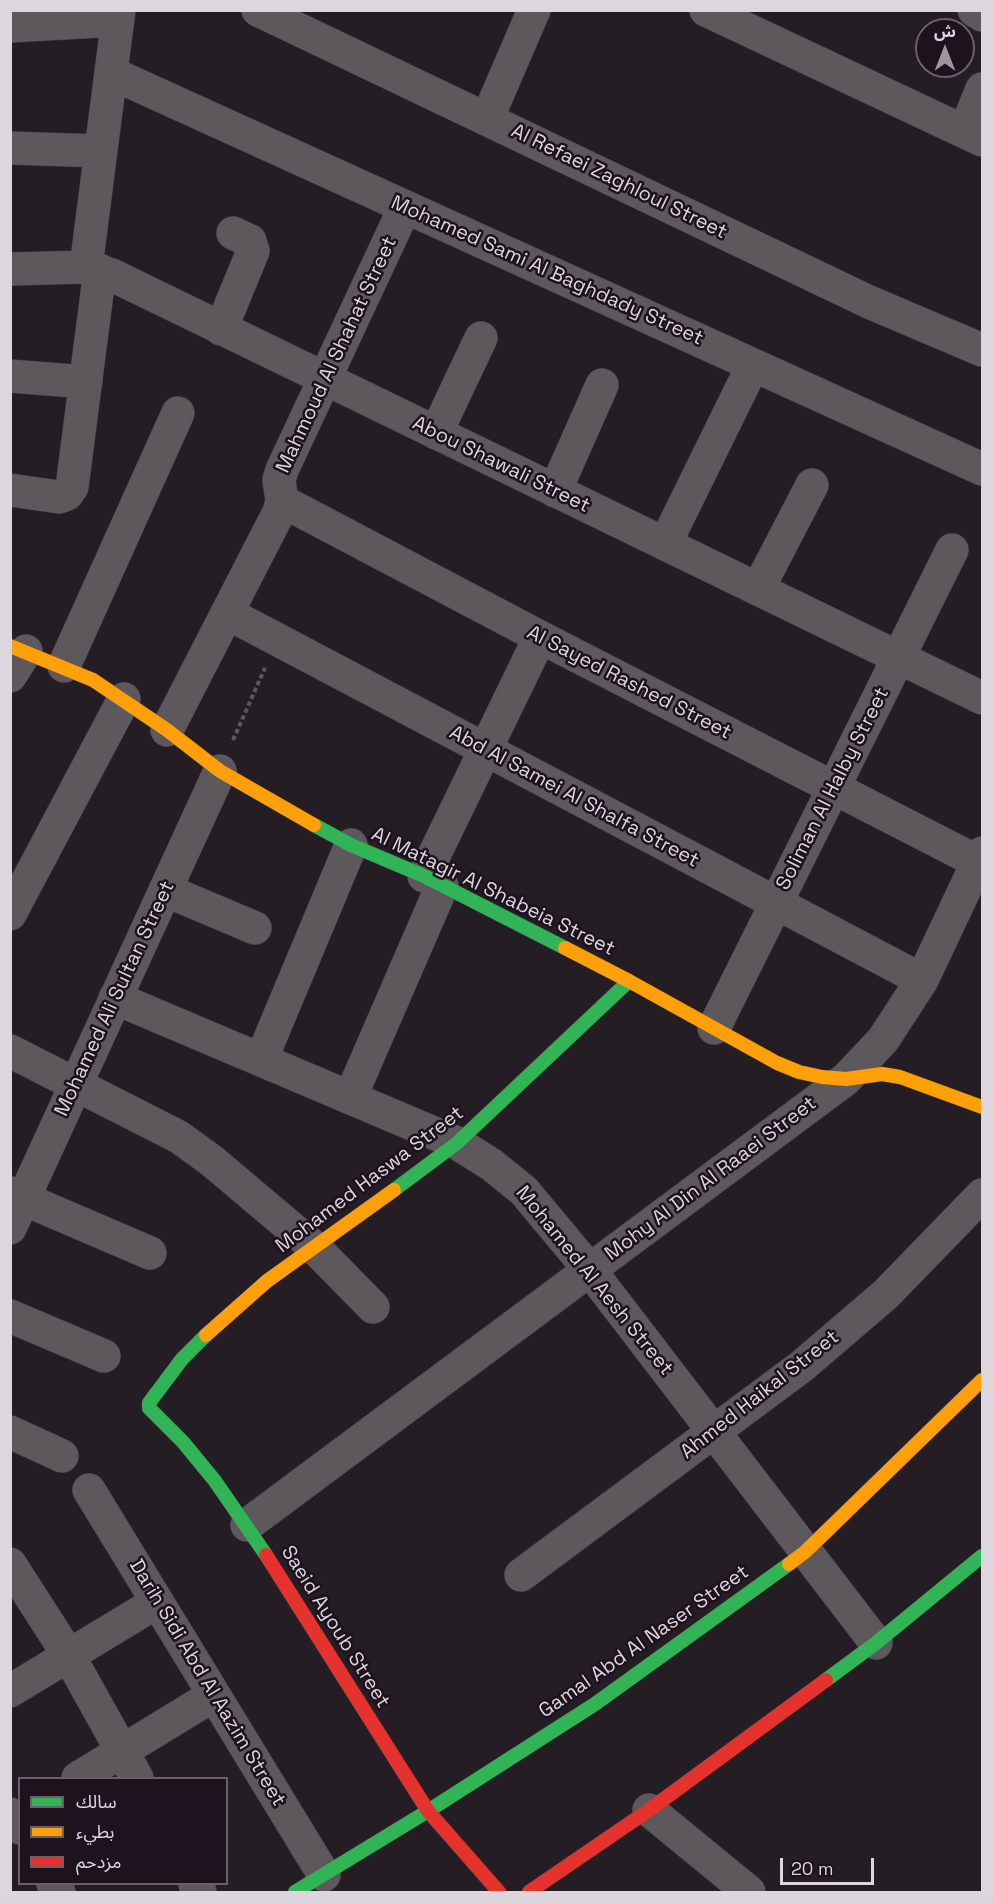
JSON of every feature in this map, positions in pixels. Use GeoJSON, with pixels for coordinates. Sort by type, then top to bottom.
{"type":"FeatureCollection","features":[{"type":"Feature","properties":{"kind":"street","name":"Al Refaei Zaghloul Street"},"geometry":{"type":"LineString","coordinates":[[258,10],[869,302],[982,350]]}},
{"type":"Feature","properties":{"kind":"street"},"geometry":{"type":"LineString","coordinates":[[487,119],[534,10]]}},
{"type":"Feature","properties":{"kind":"street"},"geometry":{"type":"LineString","coordinates":[[706,10],[974,135],[982,89]]}},
{"type":"Feature","properties":{"kind":"street"},"geometry":{"type":"LineString","coordinates":[[974,10],[982,15]]}},
{"type":"Feature","properties":{"kind":"street"},"geometry":{"type":"LineString","coordinates":[[10,26],[119,15],[101,151],[86,382],[72,488],[67,494],[59,497],[10,490]]}},
{"type":"Feature","properties":{"kind":"street","name":"Mohamed Sami Al Baghdady Street"},"geometry":{"type":"LineString","coordinates":[[111,73],[982,469]]}},
{"type":"Feature","properties":{"kind":"street"},"geometry":{"type":"LineString","coordinates":[[10,148],[101,151]]}},
{"type":"Feature","properties":{"kind":"street","name":"Mahmoud Al Shahat Street"},"geometry":{"type":"LineString","coordinates":[[167,730],[274,523],[282,501],[279,480],[282,470],[405,207]]}},
{"type":"Feature","properties":{"kind":"street"},"geometry":{"type":"LineString","coordinates":[[221,328],[253,251],[250,242],[233,233]]}},
{"type":"Feature","properties":{"kind":"street","name":"Abou Shawali Street"},"geometry":{"type":"LineString","coordinates":[[10,269],[93,269],[221,328],[982,698]]}},
{"type":"Feature","properties":{"kind":"street"},"geometry":{"type":"LineString","coordinates":[[436,433],[481,338]]}},
{"type":"Feature","properties":{"kind":"street"},"geometry":{"type":"LineString","coordinates":[[665,544],[753,365]]}},
{"type":"Feature","properties":{"kind":"street"},"geometry":{"type":"LineString","coordinates":[[10,376],[86,382]]}},
{"type":"Feature","properties":{"kind":"street"},"geometry":{"type":"LineString","coordinates":[[555,491],[602,384]]}},
{"type":"Feature","properties":{"kind":"street"},"geometry":{"type":"LineString","coordinates":[[64,666],[178,413]]}},
{"type":"Feature","properties":{"kind":"street"},"geometry":{"type":"LineString","coordinates":[[758,589],[812,485]]}},
{"type":"Feature","properties":{"kind":"street","name":"Al Sayed Rashed Street"},"geometry":{"type":"LineString","coordinates":[[282,501],[834,788],[980,858]]}},
{"type":"Feature","properties":{"kind":"street","name":"Soliman Al Halby Street"},"geometry":{"type":"LineString","coordinates":[[714,1028],[952,550]]}},
{"type":"Feature","properties":{"kind":"street","name":"Abd Al Samei Al Shalfa Street"},"geometry":{"type":"LineString","coordinates":[[227,613],[922,980]]}},
{"type":"Feature","properties":{"kind":"street"},"geometry":{"type":"LineString","coordinates":[[350,1098],[485,750],[540,637]]}},
{"type":"Feature","properties":{"kind":"street","name":"Al Matagir Al Shabeia Street"},"geometry":{"type":"LineString","coordinates":[[16,658],[64,666],[93,680],[124,699],[220,771],[351,845],[433,881],[629,981],[777,1063],[799,1072],[846,1079],[864,1075],[900,1077],[982,1107]]}},
{"type":"Feature","properties":{"kind":"street"},"geometry":{"type":"LineString","coordinates":[[10,914],[124,699]]}},
{"type":"Feature","properties":{"kind":"street","name":"Mohamed Ali Sultan Street"},"geometry":{"type":"LineString","coordinates":[[15,1207],[76,1083],[220,771]]}},
{"type":"Feature","properties":{"kind":"street"},"geometry":{"type":"LineString","coordinates":[[261,1060],[351,845]]}},
{"type":"Feature","properties":{"kind":"street","name":"Mohy Al Din Al Raaei Street"},"geometry":{"type":"LineString","coordinates":[[247,1525],[846,1079],[883,1040],[922,980],[980,858]]}},
{"type":"Feature","properties":{"kind":"street"},"geometry":{"type":"LineString","coordinates":[[165,890],[255,928]]}},
{"type":"Feature","properties":{"kind":"street","name":"Mohamed Haswa Street"},"geometry":{"type":"LineString","coordinates":[[161,1385],[182,1359],[223,1318],[267,1281],[456,1143],[629,981]]}},
{"type":"Feature","properties":{"kind":"street","name":"Mohamed Al Aesh Street"},"geometry":{"type":"LineString","coordinates":[[115,998],[456,1143],[492,1165],[524,1191],[589,1269],[876,1644]]}},
{"type":"Feature","properties":{"kind":"street"},"geometry":{"type":"LineString","coordinates":[[10,1051],[179,1137],[212,1161],[315,1248],[373,1307]]}},
{"type":"Feature","properties":{"kind":"street","name":"Ahmed Haikal Street"},"geometry":{"type":"LineString","coordinates":[[520,1575],[715,1433],[802,1366],[886,1294],[982,1196]]}},
{"type":"Feature","properties":{"kind":"street"},"geometry":{"type":"LineString","coordinates":[[15,1207],[150,1253]]}},
{"type":"Feature","properties":{"kind":"street"},"geometry":{"type":"LineString","coordinates":[[10,1316],[104,1356]]}},
{"type":"Feature","properties":{"kind":"street","name":"Gamal Abd Al Naser Street"},"geometry":{"type":"LineString","coordinates":[[295,1893],[595,1704],[805,1552],[982,1380]]}},
{"type":"Feature","properties":{"kind":"street","name":"Saeid Ayoub Street"},"geometry":{"type":"LineString","coordinates":[[161,1385],[150,1400],[149,1407],[183,1442],[247,1525],[428,1811],[499,1893]]}},
{"type":"Feature","properties":{"kind":"street"},"geometry":{"type":"LineString","coordinates":[[10,1432],[62,1456]]}},
{"type":"Feature","properties":{"kind":"street","name":"Darih Sidi Abd Al Aazim Street"},"geometry":{"type":"LineString","coordinates":[[89,1490],[324,1875]]}},
{"type":"Feature","properties":{"kind":"street"},"geometry":{"type":"LineString","coordinates":[[529,1893],[649,1810],[876,1644],[982,1556]]}},
{"type":"Feature","properties":{"kind":"street"},"geometry":{"type":"LineString","coordinates":[[10,1564],[69,1656],[129,1765]]}},
{"type":"Feature","properties":{"kind":"street"},"geometry":{"type":"LineString","coordinates":[[10,1691],[157,1602]]}},
{"type":"Feature","properties":{"kind":"street"},"geometry":{"type":"LineString","coordinates":[[85,1777],[129,1765],[214,1695]]}},
{"type":"Feature","properties":{"kind":"street"},"geometry":{"type":"LineString","coordinates":[[649,1810],[749,1893]]}},
{"type":"Feature","properties":{"kind":"path"},"geometry":{"type":"LineString","coordinates":[[220,771],[277,639]]}},
{"type":"Feature","properties":{"kind":"traffic: fast"},"geometry":{"type":"LineString","coordinates":[[314,825],[351,845],[424,876],[565,948]]}},
{"type":"Feature","properties":{"kind":"traffic: fast"},"geometry":{"type":"LineString","coordinates":[[394,1190],[457,1143],[629,981]]}},
{"type":"Feature","properties":{"kind":"traffic: fast"},"geometry":{"type":"LineString","coordinates":[[206,1335],[182,1359],[149,1403],[149,1408],[183,1442],[215,1481],[266,1555]]}},
{"type":"Feature","properties":{"kind":"traffic: fast"},"geometry":{"type":"LineString","coordinates":[[826,1680],[876,1643],[982,1556]]}},
{"type":"Feature","properties":{"kind":"traffic: fast"},"geometry":{"type":"LineString","coordinates":[[295,1892],[428,1811],[595,1704],[789,1564]]}},
{"type":"Feature","properties":{"kind":"traffic: slow"},"geometry":{"type":"LineString","coordinates":[[10,646],[93,680],[167,730],[220,771],[314,825]]}},
{"type":"Feature","properties":{"kind":"traffic: slow"},"geometry":{"type":"LineString","coordinates":[[565,948],[777,1063],[799,1072],[846,1079],[882,1074],[900,1077],[982,1107]]}},
{"type":"Feature","properties":{"kind":"traffic: slow"},"geometry":{"type":"LineString","coordinates":[[206,1335],[267,1281],[394,1190]]}},
{"type":"Feature","properties":{"kind":"traffic: slow"},"geometry":{"type":"LineString","coordinates":[[789,1564],[805,1552],[982,1380]]}},
{"type":"Feature","properties":{"kind":"traffic: jam"},"geometry":{"type":"LineString","coordinates":[[266,1555],[428,1811],[499,1892]]}},
{"type":"Feature","properties":{"kind":"traffic: jam"},"geometry":{"type":"LineString","coordinates":[[529,1892],[649,1810],[826,1680]]}}]}
